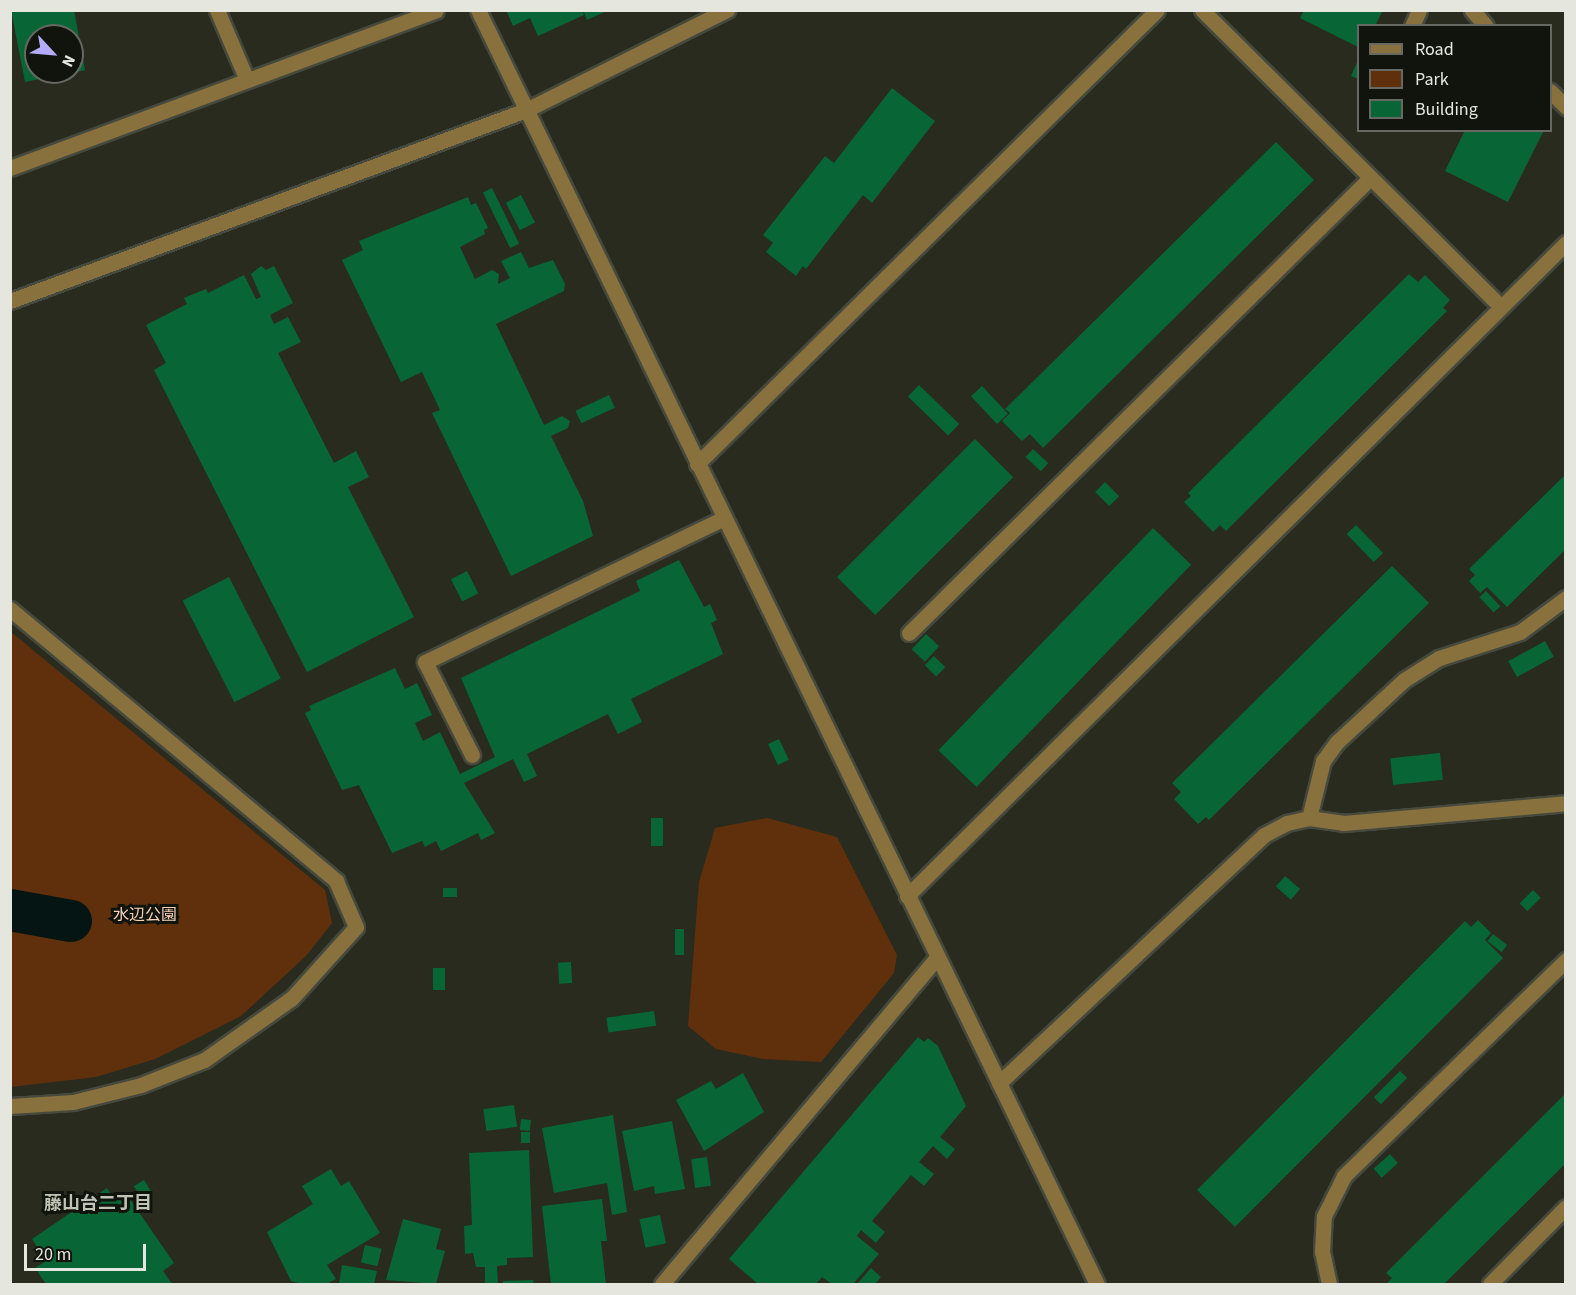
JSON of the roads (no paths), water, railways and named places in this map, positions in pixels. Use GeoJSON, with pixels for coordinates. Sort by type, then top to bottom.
{"type":"FeatureCollection","features":[{"type":"Feature","properties":{"kind":"street"},"geometry":{"type":"LineString","coordinates":[[217,10],[247,80]]}},
{"type":"Feature","properties":{"kind":"street"},"geometry":{"type":"LineString","coordinates":[[10,168],[436,10]]}},
{"type":"Feature","properties":{"kind":"street"},"geometry":{"type":"LineString","coordinates":[[478,10],[1097,1284]]}},
{"type":"Feature","properties":{"kind":"street"},"geometry":{"type":"LineString","coordinates":[[10,301],[526,110],[728,10]]}},
{"type":"Feature","properties":{"kind":"street"},"geometry":{"type":"LineString","coordinates":[[697,464],[1157,10]]}},
{"type":"Feature","properties":{"kind":"street"},"geometry":{"type":"LineString","coordinates":[[1202,10],[1501,307]]}},
{"type":"Feature","properties":{"kind":"street"},"geometry":{"type":"LineString","coordinates":[[1413,24],[1419,10]]}},
{"type":"Feature","properties":{"kind":"street"},"geometry":{"type":"LineString","coordinates":[[1472,10],[1484,24]]}},
{"type":"Feature","properties":{"kind":"street"},"geometry":{"type":"LineString","coordinates":[[1552,92],[1566,107]]}},
{"type":"Feature","properties":{"kind":"street"},"geometry":{"type":"LineString","coordinates":[[909,633],[1370,178]]}},
{"type":"Feature","properties":{"kind":"street"},"geometry":{"type":"LineString","coordinates":[[907,896],[1566,243]]}},
{"type":"Feature","properties":{"kind":"street"},"geometry":{"type":"LineString","coordinates":[[472,755],[425,662],[724,518]]}},
{"type":"Feature","properties":{"kind":"street"},"geometry":{"type":"LineString","coordinates":[[1309,818],[1323,761],[1337,742],[1404,680],[1439,658],[1520,632],[1566,598]]}},
{"type":"Feature","properties":{"kind":"street"},"geometry":{"type":"LineString","coordinates":[[10,609],[336,880],[356,927],[292,998],[204,1060],[141,1085],[73,1102],[10,1106]]}},
{"type":"Feature","properties":{"kind":"street"},"geometry":{"type":"LineString","coordinates":[[999,1083],[1264,835],[1287,823],[1309,818],[1344,823],[1566,803]]}},
{"type":"Feature","properties":{"kind":"street"},"geometry":{"type":"LineString","coordinates":[[662,1284],[937,958]]}},
{"type":"Feature","properties":{"kind":"street"},"geometry":{"type":"LineString","coordinates":[[1329,1284],[1322,1252],[1324,1216],[1344,1176],[1566,960]]}},
{"type":"Feature","properties":{"kind":"street"},"geometry":{"type":"LineString","coordinates":[[1490,1284],[1566,1207]]}},
{"type":"Feature","properties":{"kind":"waterway"},"geometry":{"type":"LineString","coordinates":[[10,910],[71,921]]}},
{"type":"Feature","properties":{"kind":"district","name":"藤山台二丁目"},"geometry":{"type":"Point","coordinates":[98,1204]}},
{"type":"Feature","properties":{"kind":"park label","name":"水辺公園"},"geometry":{"type":"Point","coordinates":[145,915]}}]}
